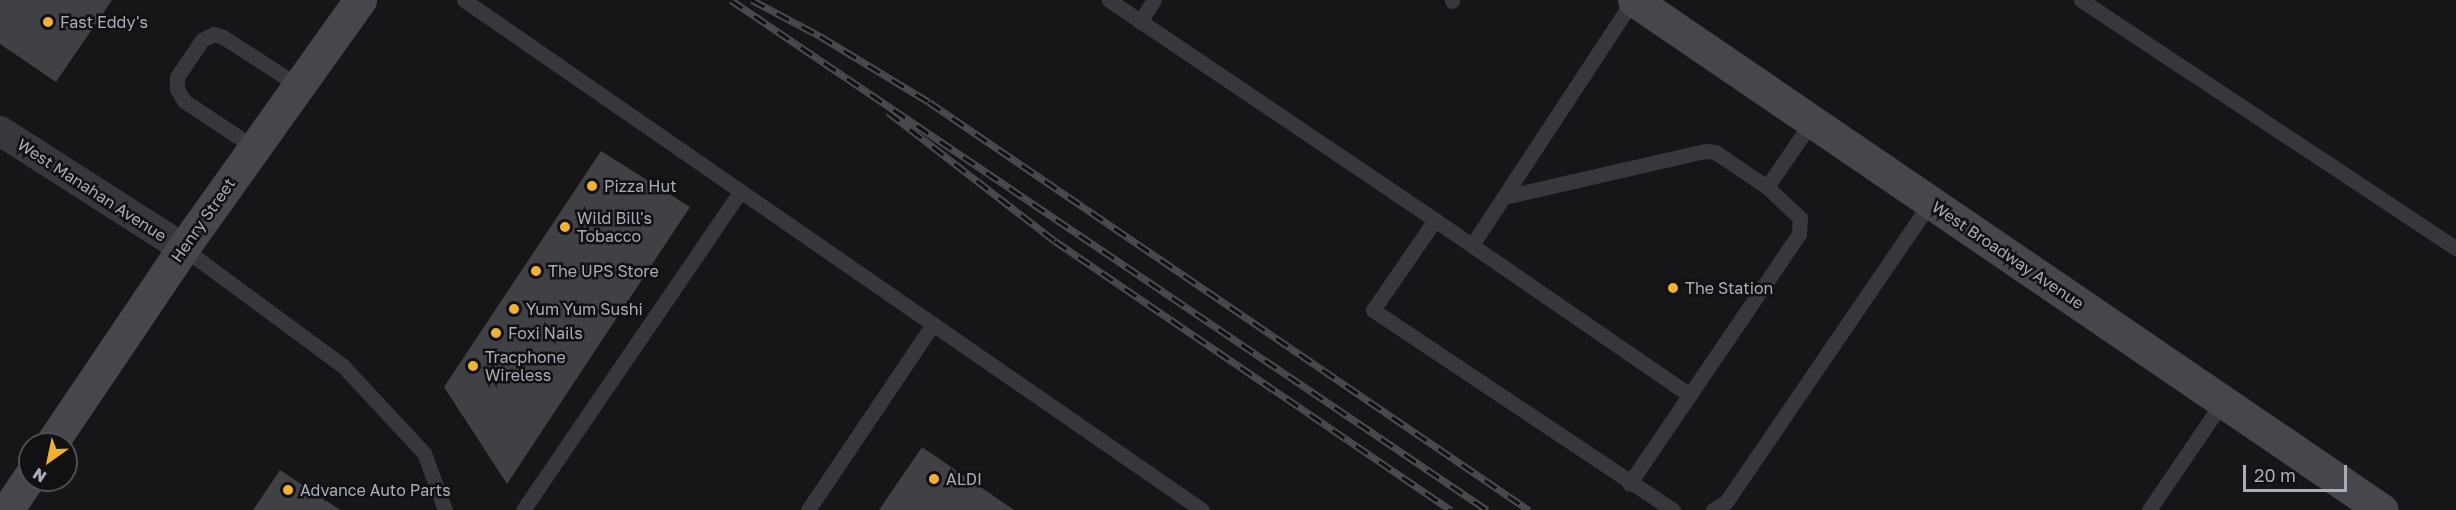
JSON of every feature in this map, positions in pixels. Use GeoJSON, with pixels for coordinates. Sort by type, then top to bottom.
{"type":"FeatureCollection","features":[{"type":"Feature","properties":{"kind":"street","name":"Henry Street"},"geometry":{"type":"LineString","coordinates":[[59,432],[183,248],[360,0]]}},
{"type":"Feature","properties":{"kind":"street","name":"West Broadway Avenue"},"geometry":{"type":"LineString","coordinates":[[1634,0],[2382,510]]}},
{"type":"Feature","properties":{"kind":"street","name":"West Manahan Avenue"},"geometry":{"type":"LineString","coordinates":[[0,131],[183,248]]}},
{"type":"Feature","properties":{"kind":"street"},"geometry":{"type":"LineString","coordinates":[[7,510],[19,492]]}},
{"type":"Feature","properties":{"kind":"lane"},"geometry":{"type":"LineString","coordinates":[[464,0],[1202,510]]}},
{"type":"Feature","properties":{"kind":"lane"},"geometry":{"type":"LineString","coordinates":[[1109,0],[1690,395]]}},
{"type":"Feature","properties":{"kind":"lane"},"geometry":{"type":"LineString","coordinates":[[1140,22],[1154,0]]}},
{"type":"Feature","properties":{"kind":"lane"},"geometry":{"type":"LineString","coordinates":[[1472,245],[1634,0]]}},
{"type":"Feature","properties":{"kind":"lane"},"geometry":{"type":"LineString","coordinates":[[2081,0],[2456,248]]}},
{"type":"Feature","properties":{"kind":"lane"},"geometry":{"type":"LineString","coordinates":[[255,148],[184,101],[177,89],[177,78],[202,40],[214,34],[223,37],[299,86]]}},
{"type":"Feature","properties":{"kind":"lane"},"geometry":{"type":"LineString","coordinates":[[1767,187],[1812,121]]}},
{"type":"Feature","properties":{"kind":"lane"},"geometry":{"type":"LineString","coordinates":[[1504,197],[1705,151],[1715,152],[1767,187],[1796,210],[1801,226],[1799,234],[1629,484]]}},
{"type":"Feature","properties":{"kind":"lane"},"geometry":{"type":"LineString","coordinates":[[523,510],[741,191]]}},
{"type":"Feature","properties":{"kind":"lane"},"geometry":{"type":"LineString","coordinates":[[1713,510],[1726,502],[1930,203]]}},
{"type":"Feature","properties":{"kind":"lane"},"geometry":{"type":"LineString","coordinates":[[1435,220],[1373,310],[1629,484],[1672,510]]}},
{"type":"Feature","properties":{"kind":"lane"},"geometry":{"type":"LineString","coordinates":[[183,248],[343,366],[424,453],[446,510]]}},
{"type":"Feature","properties":{"kind":"lane"},"geometry":{"type":"LineString","coordinates":[[808,510],[933,324]]}},
{"type":"Feature","properties":{"kind":"lane"},"geometry":{"type":"LineString","coordinates":[[2149,510],[2223,400]]}},
{"type":"Feature","properties":{"kind":"building","name":"Fast Eddy's"},"geometry":{"type":"Polygon","coordinates":[[[0,0],[112,0],[56,82],[0,44],[0,0]]]}},
{"type":"Feature","properties":{"kind":"building"},"geometry":{"type":"Polygon","coordinates":[[[601,151],[690,207],[507,484],[444,387],[601,151]]]}},
{"type":"Feature","properties":{"kind":"building","name":"ALDI"},"geometry":{"type":"Polygon","coordinates":[[[922,447],[1014,510],[879,510],[922,447]]]}},
{"type":"Feature","properties":{"kind":"building","name":"Advance Auto Parts"},"geometry":{"type":"Polygon","coordinates":[[[280,470],[340,510],[253,510],[280,470]]]}},
{"type":"Feature","properties":{"kind":"railway"},"geometry":{"type":"LineString","coordinates":[[731,0],[1487,510]]}},
{"type":"Feature","properties":{"kind":"railway"},"geometry":{"type":"LineString","coordinates":[[752,0],[820,36],[929,102],[1529,510]]}},
{"type":"Feature","properties":{"kind":"railway"},"geometry":{"type":"LineString","coordinates":[[888,112],[1055,241],[1451,510]]}},
{"type":"Feature","properties":{"kind":"place","name":"Fast Eddy's"},"geometry":{"type":"Point","coordinates":[48,22]}},
{"type":"Feature","properties":{"kind":"place","name":"Pizza Hut"},"geometry":{"type":"Point","coordinates":[592,186]}},
{"type":"Feature","properties":{"kind":"place","name":"Wild Bill's Tobacco"},"geometry":{"type":"Point","coordinates":[565,227]}},
{"type":"Feature","properties":{"kind":"place","name":"The UPS Store"},"geometry":{"type":"Point","coordinates":[536,271]}},
{"type":"Feature","properties":{"kind":"place","name":"The Station"},"geometry":{"type":"Point","coordinates":[1673,288]}},
{"type":"Feature","properties":{"kind":"place","name":"Yum Yum Sushi"},"geometry":{"type":"Point","coordinates":[514,309]}},
{"type":"Feature","properties":{"kind":"place","name":"Foxi Nails"},"geometry":{"type":"Point","coordinates":[496,333]}},
{"type":"Feature","properties":{"kind":"place","name":"Tracphone Wireless"},"geometry":{"type":"Point","coordinates":[473,366]}},
{"type":"Feature","properties":{"kind":"place","name":"ALDI"},"geometry":{"type":"Point","coordinates":[934,479]}},
{"type":"Feature","properties":{"kind":"place","name":"Advance Auto Parts"},"geometry":{"type":"Point","coordinates":[288,490]}}]}
